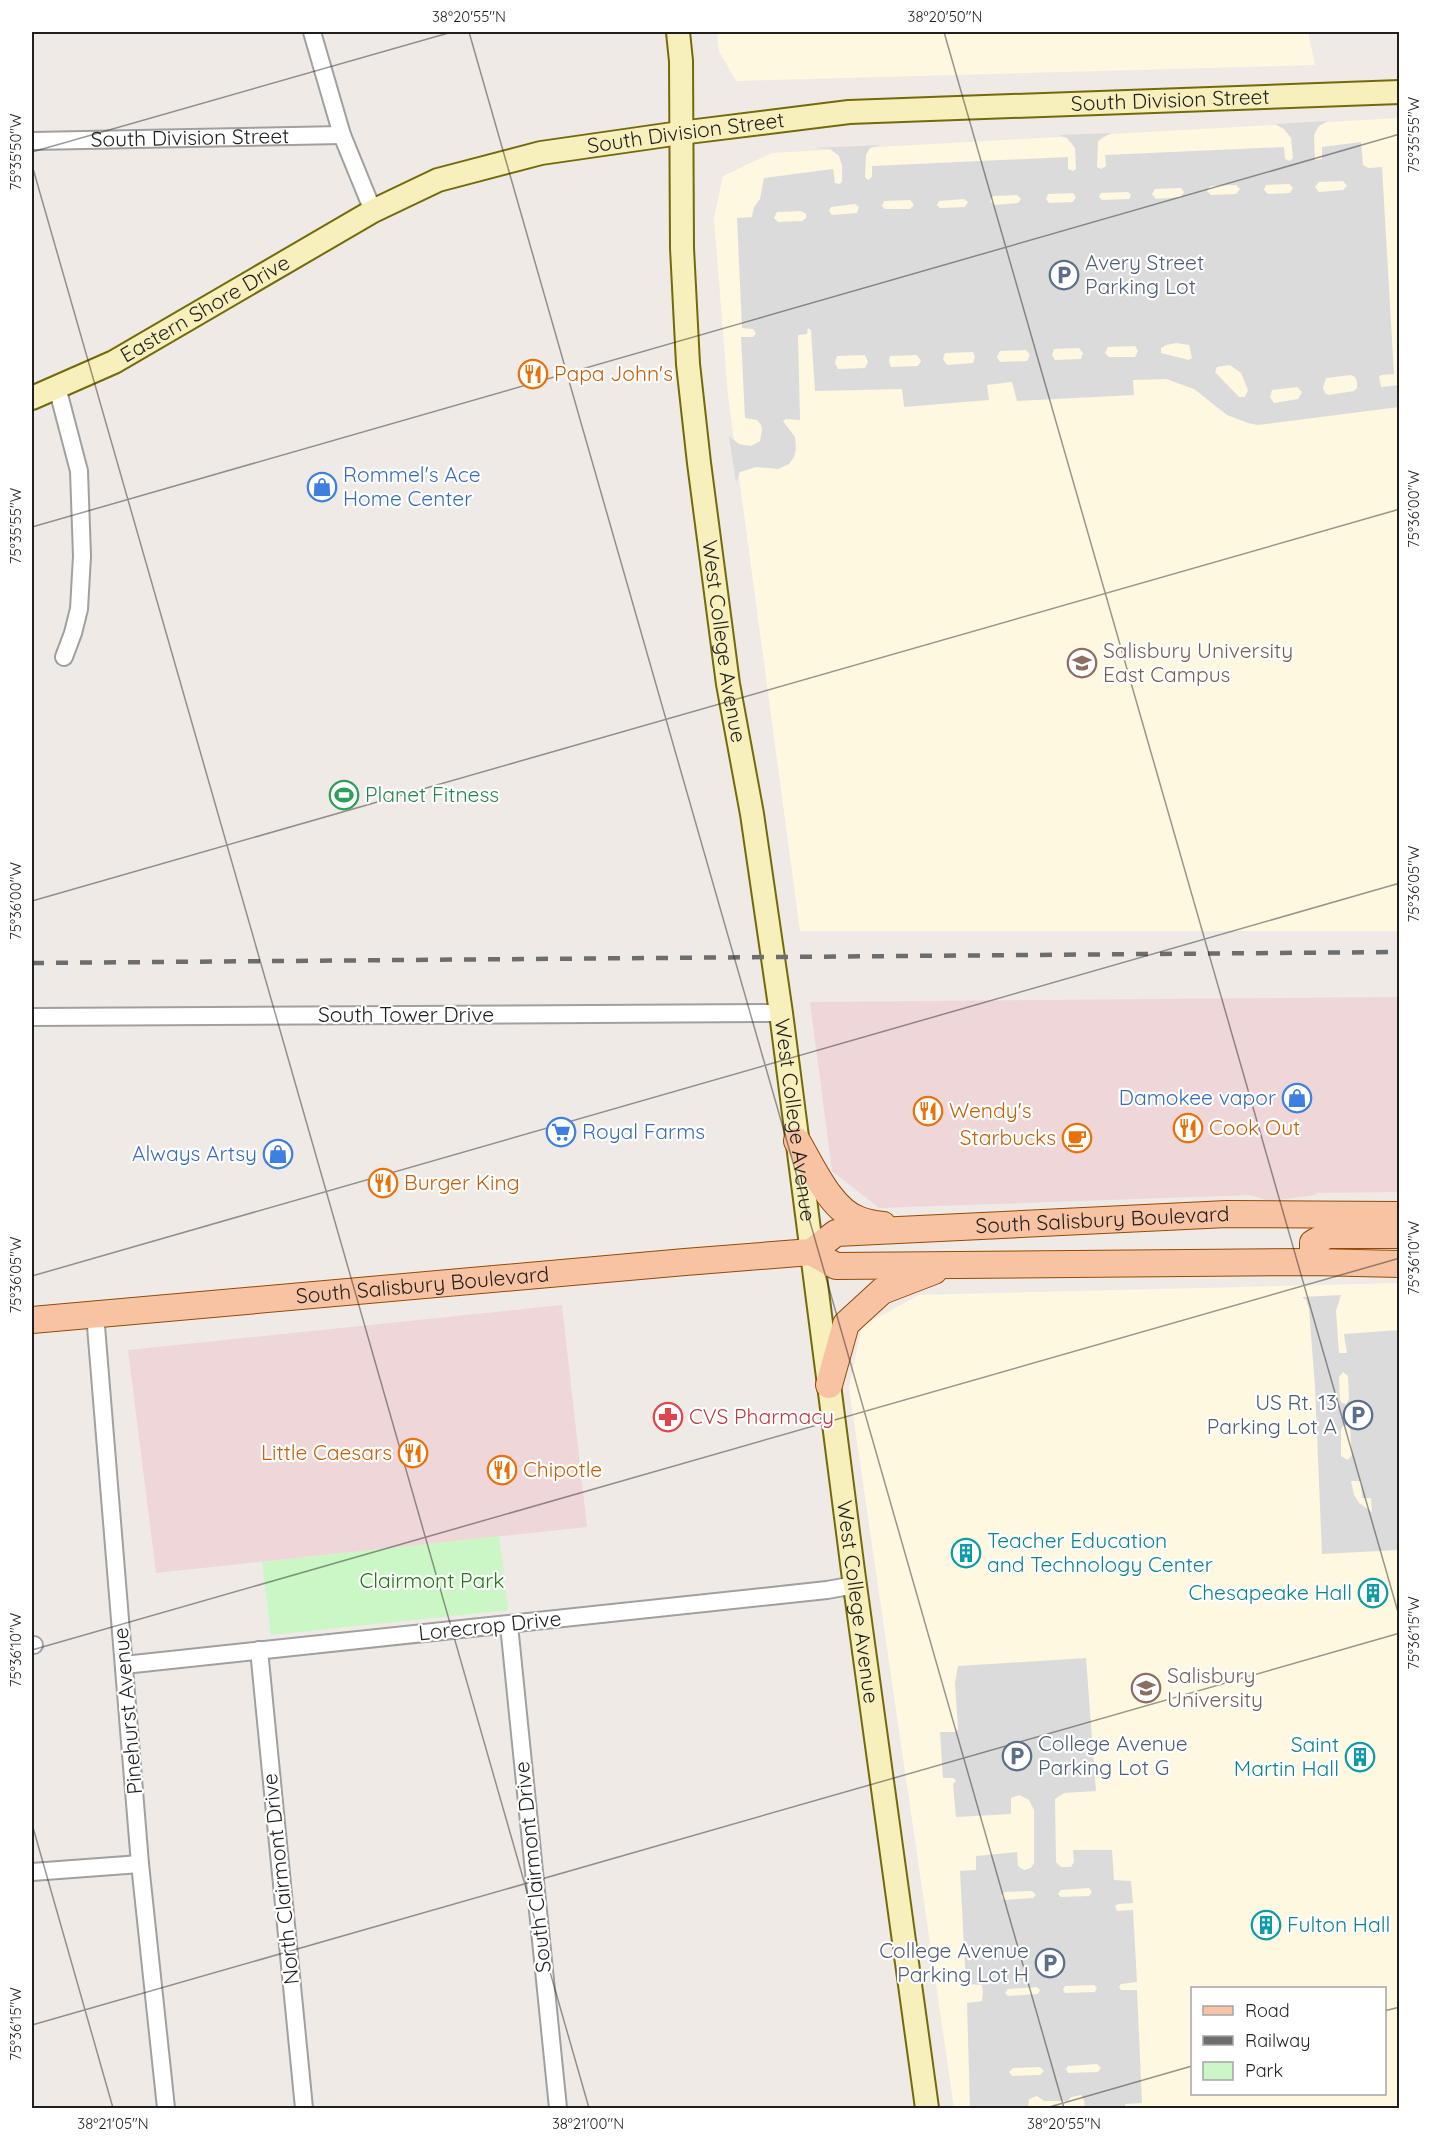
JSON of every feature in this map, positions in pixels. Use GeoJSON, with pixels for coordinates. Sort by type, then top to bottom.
{"type":"FeatureCollection","features":[{"type":"Feature","properties":{"kind":"main road"},"geometry":{"type":"LineString","coordinates":[[797,1141],[832,1199],[845,1212],[858,1220],[904,1229]]}},
{"type":"Feature","properties":{"kind":"main road","name":"South Salisbury Boulevard"},"geometry":{"type":"LineString","coordinates":[[32,1320],[811,1252],[836,1233],[1227,1214],[1400,1215]]}},
{"type":"Feature","properties":{"kind":"main road"},"geometry":{"type":"LineString","coordinates":[[1313,1262],[1313,1243],[1327,1234],[1400,1235]]}},
{"type":"Feature","properties":{"kind":"main road","name":"South Salisbury Boulevard"},"geometry":{"type":"LineString","coordinates":[[811,1252],[836,1266],[1313,1262],[1400,1264]]}},
{"type":"Feature","properties":{"kind":"main road"},"geometry":{"type":"LineString","coordinates":[[829,1385],[846,1324],[882,1291],[950,1265]]}},
{"type":"Feature","properties":{"kind":"street"},"geometry":{"type":"LineString","coordinates":[[312,32],[342,135],[373,211]]}},
{"type":"Feature","properties":{"kind":"street","name":"West College Avenue"},"geometry":{"type":"LineString","coordinates":[[678,32],[681,62],[682,248],[689,375],[728,684],[753,814],[781,1013],[855,1585],[927,2109]]}},
{"type":"Feature","properties":{"kind":"street","name":"South Division Street"},"geometry":{"type":"LineString","coordinates":[[373,211],[438,180],[541,153],[849,112],[1400,92]]}},
{"type":"Feature","properties":{"kind":"street","name":"South Division Street"},"geometry":{"type":"LineString","coordinates":[[32,141],[342,135]]}},
{"type":"Feature","properties":{"kind":"street","name":"Eastern Shore Drive"},"geometry":{"type":"LineString","coordinates":[[32,398],[114,362],[373,211]]}},
{"type":"Feature","properties":{"kind":"street"},"geometry":{"type":"LineString","coordinates":[[57,387],[79,471],[82,556],[79,609],[74,633],[64,657]]}},
{"type":"Feature","properties":{"kind":"street","name":"South Tower Drive"},"geometry":{"type":"LineString","coordinates":[[32,1017],[781,1013]]}},
{"type":"Feature","properties":{"kind":"street","name":"Pinehurst Avenue"},"geometry":{"type":"LineString","coordinates":[[95,1314],[140,1864],[166,2109]]}},
{"type":"Feature","properties":{"kind":"street","name":"Lorecrop Drive"},"geometry":{"type":"LineString","coordinates":[[124,1665],[509,1625],[855,1585]]}},
{"type":"Feature","properties":{"kind":"street","name":"South Clairmont Drive"},"geometry":{"type":"LineString","coordinates":[[509,1625],[558,2109]]}},
{"type":"Feature","properties":{"kind":"street","name":"North Clairmont Drive"},"geometry":{"type":"LineString","coordinates":[[259,1650],[304,2109]]}},
{"type":"Feature","properties":{"kind":"street"},"geometry":{"type":"LineString","coordinates":[[32,1872],[140,1864]]}},
{"type":"Feature","properties":{"kind":"shaded area"},"geometry":{"type":"Polygon","coordinates":[[[717,32],[1308,32],[1315,65],[736,81],[719,51],[717,32]]]}},
{"type":"Feature","properties":{"kind":"shaded area","name":"Salisbury University East Campus"},"geometry":{"type":"Polygon","coordinates":[[[1399,118],[1399,931],[800,931],[728,395],[714,218],[723,176],[772,153],[1399,118]]]}},
{"type":"Feature","properties":{"kind":"shaded area","name":"Avery Street Parking Lot"},"geometry":{"type":"Polygon","coordinates":[[[1328,121],[1319,126],[1314,136],[1315,160],[1322,159],[1322,147],[1361,142],[1363,165],[1369,168],[1382,167],[1394,374],[1379,377],[1381,387],[1399,385],[1399,407],[1258,425],[1227,415],[1194,389],[1166,379],[1133,380],[1134,395],[1017,401],[1012,382],[987,385],[989,400],[904,407],[902,389],[815,391],[811,330],[808,328],[807,334],[798,335],[800,420],[786,419],[783,421],[795,437],[794,457],[789,464],[778,469],[756,467],[740,472],[736,483],[729,436],[739,444],[751,446],[760,441],[762,430],[757,420],[745,418],[741,337],[753,337],[756,333],[753,329],[742,328],[737,218],[752,217],[754,207],[760,199],[764,178],[833,169],[835,183],[840,184],[842,166],[839,156],[830,149],[815,148],[880,145],[870,148],[866,155],[865,177],[868,180],[872,177],[872,166],[1068,157],[1068,169],[1073,171],[1076,169],[1075,148],[1067,138],[1058,135],[1112,133],[1098,142],[1097,167],[1101,169],[1106,166],[1105,155],[1284,147],[1285,159],[1290,161],[1293,158],[1291,138],[1284,129],[1275,124],[1328,121]],[[1343,181],[1319,182],[1315,187],[1319,192],[1343,190],[1347,186],[1343,181]],[[1289,184],[1266,185],[1264,190],[1268,194],[1290,193],[1293,188],[1289,184]],[[1236,185],[1210,186],[1207,191],[1211,195],[1236,194],[1240,189],[1236,185]],[[1181,188],[1155,189],[1152,194],[1156,199],[1181,197],[1184,192],[1181,188]],[[1128,192],[1101,193],[1099,197],[1102,200],[1129,199],[1131,195],[1128,192]],[[1073,193],[1048,194],[1046,199],[1049,203],[1073,202],[1076,197],[1073,193]],[[1017,195],[993,196],[990,201],[994,205],[1018,203],[1021,199],[1017,195]],[[964,199],[939,201],[937,205],[940,208],[965,207],[968,202],[964,199]],[[910,200],[884,201],[882,206],[885,209],[910,209],[914,205],[910,200]],[[855,204],[831,207],[829,211],[832,215],[857,213],[859,207],[855,204]],[[801,211],[777,212],[774,218],[778,222],[802,221],[806,218],[806,214],[801,211]],[[1176,343],[1161,348],[1161,353],[1189,360],[1192,358],[1189,345],[1176,343]],[[1135,346],[1108,347],[1105,353],[1109,357],[1135,357],[1138,351],[1135,346]],[[1079,348],[1054,349],[1052,355],[1055,360],[1081,359],[1083,353],[1079,348]],[[1026,350],[1000,351],[997,357],[1000,362],[1027,361],[1030,355],[1026,350]],[[973,352],[945,353],[943,359],[947,365],[973,363],[975,357],[973,352]],[[865,355],[837,356],[835,363],[838,369],[865,368],[868,362],[865,355]],[[917,355],[890,356],[891,367],[918,366],[921,361],[917,355]],[[1230,365],[1217,367],[1215,372],[1239,397],[1245,397],[1248,390],[1241,373],[1230,365]],[[1351,375],[1326,378],[1323,388],[1328,395],[1354,391],[1357,388],[1355,377],[1351,375]],[[1297,387],[1272,390],[1270,397],[1274,403],[1298,399],[1302,392],[1297,387]]]}},
{"type":"Feature","properties":{"kind":"shaded area"},"geometry":{"type":"Polygon","coordinates":[[[1399,997],[1399,1192],[1316,1193],[1316,1195],[1270,1201],[1250,1195],[879,1208],[832,1171],[810,1002],[1399,997]]]}},
{"type":"Feature","properties":{"kind":"shaded area","name":"Salisbury University"},"geometry":{"type":"Polygon","coordinates":[[[1399,1283],[1399,2108],[954,2108],[849,1387],[862,1326],[919,1295],[1399,1283]]]}},
{"type":"Feature","properties":{"kind":"shaded area","name":"US Rt. 13 Parking Lot A"},"geometry":{"type":"Polygon","coordinates":[[[1341,1295],[1336,1311],[1339,1353],[1347,1353],[1344,1334],[1399,1330],[1399,1550],[1322,1554],[1315,1387],[1309,1309],[1306,1300],[1302,1297],[1341,1295]],[[1343,1372],[1339,1377],[1340,1400],[1346,1404],[1349,1399],[1348,1376],[1343,1372]],[[1347,1425],[1343,1426],[1341,1456],[1348,1460],[1352,1455],[1350,1428],[1347,1425]],[[1351,1481],[1354,1495],[1359,1503],[1372,1512],[1371,1498],[1362,1498],[1361,1481],[1351,1481]]]}},
{"type":"Feature","properties":{"kind":"shaded area"},"geometry":{"type":"Polygon","coordinates":[[[562,1305],[587,1527],[156,1573],[128,1350],[562,1305]]]}},
{"type":"Feature","properties":{"kind":"shaded area","name":"College Avenue Parking Lot H"},"geometry":{"type":"Polygon","coordinates":[[[1086,1658],[1096,1791],[1064,1793],[1055,1799],[1056,1862],[1061,1867],[1071,1867],[1074,1862],[1073,1850],[1112,1850],[1114,1880],[1131,1881],[1133,1903],[1115,1906],[1117,1911],[1133,1910],[1137,1982],[1121,1984],[1119,1987],[1121,1990],[1137,1990],[1142,2103],[1125,2104],[1125,2108],[1085,2108],[1081,2095],[1071,2097],[1068,2101],[1044,2101],[1037,2096],[1029,2099],[1028,2108],[970,2108],[967,2003],[982,2001],[983,1993],[982,1985],[966,1984],[960,1871],[976,1870],[976,1856],[1017,1852],[1018,1866],[1024,1870],[1031,1868],[1034,1863],[1034,1810],[1029,1800],[1019,1795],[1011,1798],[1011,1814],[956,1817],[953,1784],[956,1781],[953,1778],[943,1778],[940,1732],[955,1732],[958,1729],[955,1683],[958,1666],[1086,1658]],[[1089,1888],[1061,1890],[1058,1894],[1061,1897],[1089,1896],[1092,1892],[1089,1888]],[[1032,1891],[1004,1892],[1001,1896],[1004,1900],[1033,1898],[1036,1895],[1032,1891]],[[1094,1985],[1065,1986],[1063,1990],[1065,1993],[1095,1992],[1097,1988],[1094,1985]],[[1037,1987],[1008,1989],[1005,1993],[1008,1996],[1038,1994],[1040,1990],[1037,1987]],[[1097,2064],[1068,2066],[1066,2069],[1068,2073],[1098,2072],[1101,2068],[1097,2064]],[[1040,2067],[1013,2068],[1009,2072],[1012,2076],[1040,2075],[1044,2071],[1040,2067]]]}},
{"type":"Feature","properties":{"kind":"green space","name":"Clairmont Park"},"geometry":{"type":"Polygon","coordinates":[[[499,1536],[508,1610],[271,1635],[262,1562],[499,1536]]]}},
{"type":"Feature","properties":{"kind":"railway"},"geometry":{"type":"LineString","coordinates":[[32,963],[1400,952]]}},
{"type":"Feature","properties":{"kind":"place","name":"Avery Street Parking Lot"},"geometry":{"type":"Point","coordinates":[1064,275]}},
{"type":"Feature","properties":{"kind":"place","name":"Papa John's"},"geometry":{"type":"Point","coordinates":[533,374]}},
{"type":"Feature","properties":{"kind":"place","name":"Rommel's Ace Home Center"},"geometry":{"type":"Point","coordinates":[322,487]}},
{"type":"Feature","properties":{"kind":"place","name":"Salisbury University East Campus"},"geometry":{"type":"Point","coordinates":[1082,663]}},
{"type":"Feature","properties":{"kind":"place","name":"Planet Fitness"},"geometry":{"type":"Point","coordinates":[344,795]}},
{"type":"Feature","properties":{"kind":"place","name":"Damokee vapor"},"geometry":{"type":"Point","coordinates":[1297,1098]}},
{"type":"Feature","properties":{"kind":"place","name":"Wendy's"},"geometry":{"type":"Point","coordinates":[928,1111]}},
{"type":"Feature","properties":{"kind":"place","name":"Cook Out"},"geometry":{"type":"Point","coordinates":[1188,1128]}},
{"type":"Feature","properties":{"kind":"place","name":"Royal Farms"},"geometry":{"type":"Point","coordinates":[561,1132]}},
{"type":"Feature","properties":{"kind":"place","name":"Starbucks"},"geometry":{"type":"Point","coordinates":[1077,1138]}},
{"type":"Feature","properties":{"kind":"place","name":"Always Artsy"},"geometry":{"type":"Point","coordinates":[278,1154]}},
{"type":"Feature","properties":{"kind":"place","name":"Burger King"},"geometry":{"type":"Point","coordinates":[383,1183]}},
{"type":"Feature","properties":{"kind":"place","name":"US Rt. 13 Parking Lot A"},"geometry":{"type":"Point","coordinates":[1358,1415]}},
{"type":"Feature","properties":{"kind":"place","name":"CVS Pharmacy"},"geometry":{"type":"Point","coordinates":[668,1417]}},
{"type":"Feature","properties":{"kind":"place","name":"Little Caesars"},"geometry":{"type":"Point","coordinates":[413,1453]}},
{"type":"Feature","properties":{"kind":"place","name":"Chipotle"},"geometry":{"type":"Point","coordinates":[502,1470]}},
{"type":"Feature","properties":{"kind":"place","name":"Teacher Education and Technology Center"},"geometry":{"type":"Point","coordinates":[966,1553]}},
{"type":"Feature","properties":{"kind":"place","name":"Chesapeake Hall"},"geometry":{"type":"Point","coordinates":[1373,1593]}},
{"type":"Feature","properties":{"kind":"place","name":"Salisbury University"},"geometry":{"type":"Point","coordinates":[1146,1688]}},
{"type":"Feature","properties":{"kind":"place","name":"College Avenue Parking Lot G"},"geometry":{"type":"Point","coordinates":[1017,1756]}},
{"type":"Feature","properties":{"kind":"place","name":"Saint Martin Hall"},"geometry":{"type":"Point","coordinates":[1360,1757]}},
{"type":"Feature","properties":{"kind":"place","name":"Fulton Hall"},"geometry":{"type":"Point","coordinates":[1266,1925]}},
{"type":"Feature","properties":{"kind":"place","name":"College Avenue Parking Lot H"},"geometry":{"type":"Point","coordinates":[1050,1963]}}]}
